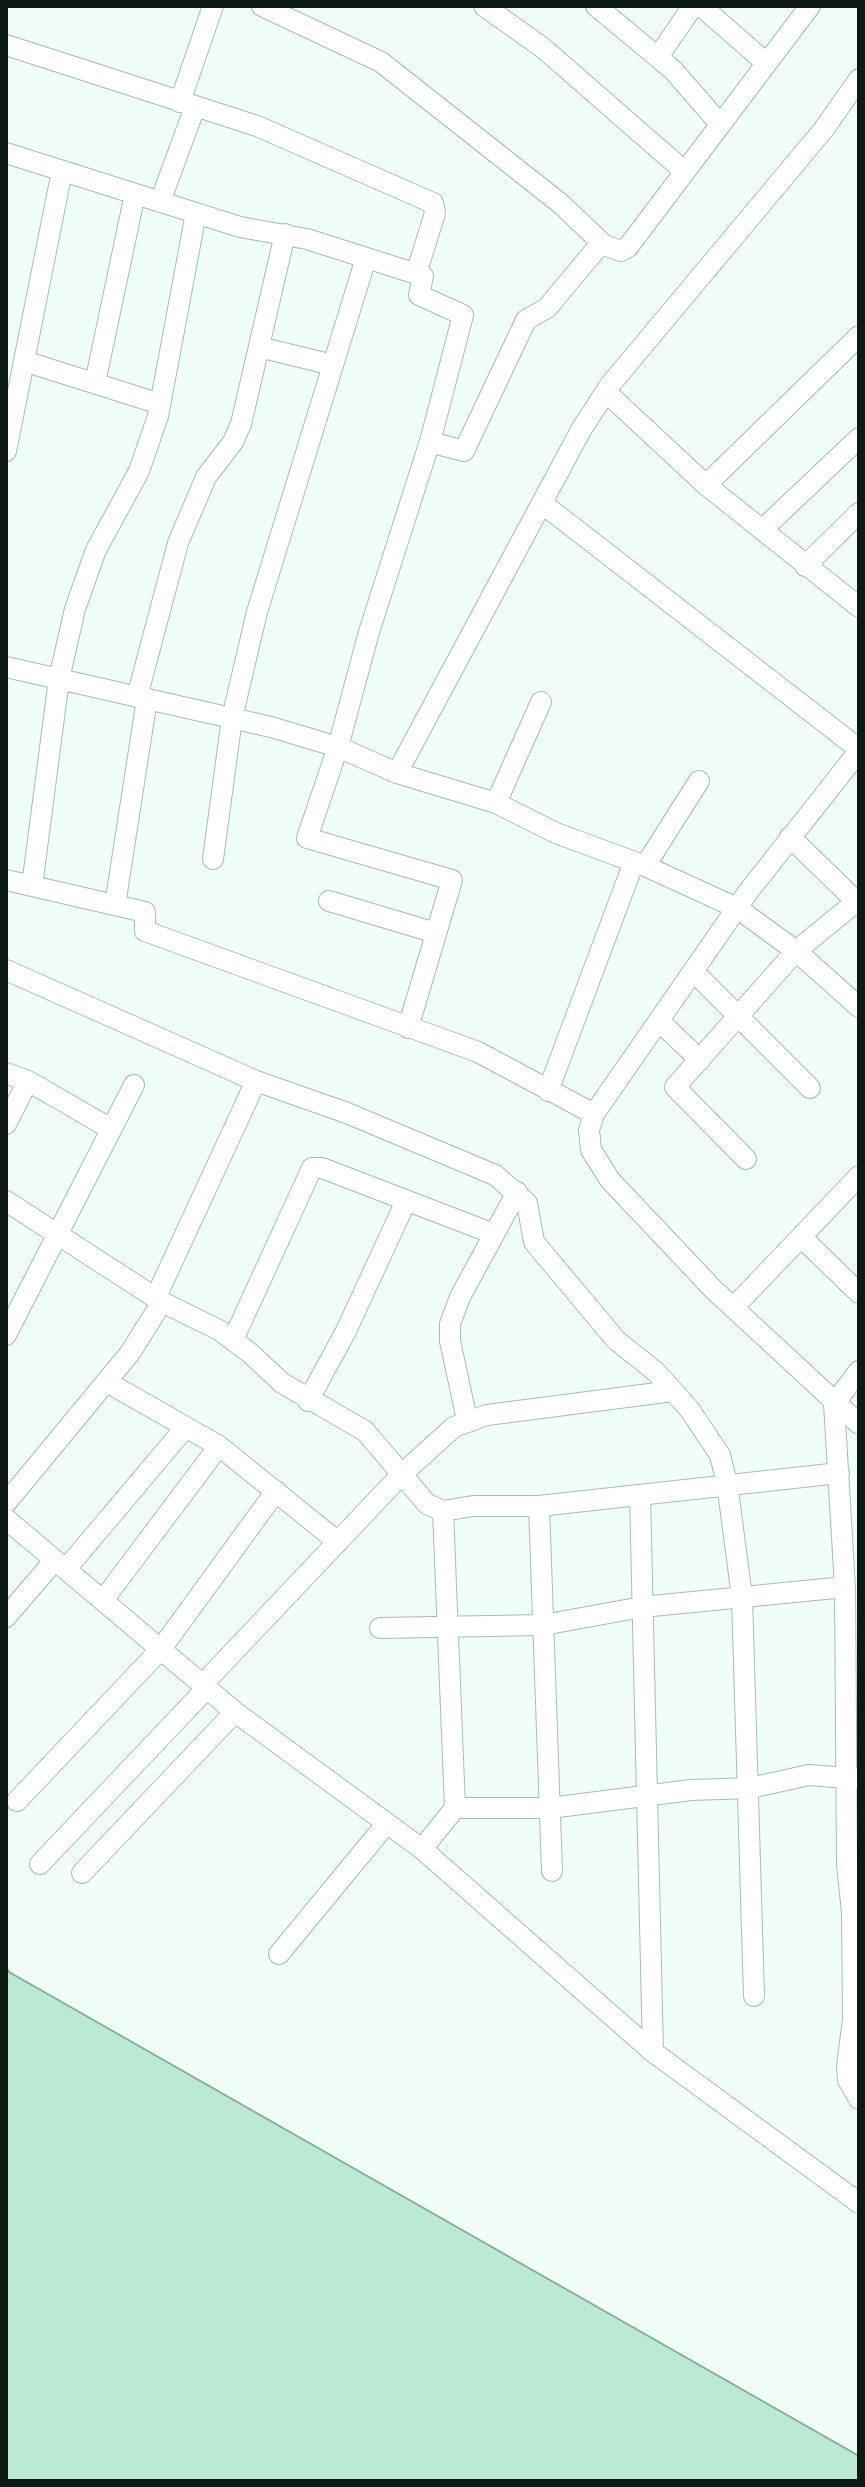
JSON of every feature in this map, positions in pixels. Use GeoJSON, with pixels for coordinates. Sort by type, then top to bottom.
{"type":"FeatureCollection","features":[{"type":"Feature","properties":{"kind":"street"},"geometry":{"type":"LineString","coordinates":[[160,202],[213,6]]}},
{"type":"Feature","properties":{"kind":"street"},"geometry":{"type":"LineString","coordinates":[[262,6],[381,62],[561,204],[604,245],[624,251],[810,6]]}},
{"type":"Feature","properties":{"kind":"street"},"geometry":{"type":"LineString","coordinates":[[484,6],[543,48],[684,171]]}},
{"type":"Feature","properties":{"kind":"street"},"geometry":{"type":"LineString","coordinates":[[596,6],[658,57],[720,124]]}},
{"type":"Feature","properties":{"kind":"street"},"geometry":{"type":"LineString","coordinates":[[658,57],[693,6]]}},
{"type":"Feature","properties":{"kind":"street"},"geometry":{"type":"LineString","coordinates":[[701,6],[766,63]]}},
{"type":"Feature","properties":{"kind":"street"},"geometry":{"type":"LineString","coordinates":[[6,45],[322,152],[433,203],[435,213],[416,274]]}},
{"type":"Feature","properties":{"kind":"street"},"geometry":{"type":"LineString","coordinates":[[397,773],[428,709],[581,430],[606,392],[851,107],[859,79]]}},
{"type":"Feature","properties":{"kind":"street"},"geometry":{"type":"LineString","coordinates":[[6,153],[240,227],[285,234],[423,276],[419,295],[463,315],[430,442],[369,632],[338,747],[307,838],[452,880],[408,1028]]}},
{"type":"Feature","properties":{"kind":"street"},"geometry":{"type":"LineString","coordinates":[[6,451],[62,171]]}},
{"type":"Feature","properties":{"kind":"street"},"geometry":{"type":"LineString","coordinates":[[95,383],[135,194]]}},
{"type":"Feature","properties":{"kind":"street"},"geometry":{"type":"LineString","coordinates":[[32,886],[59,679],[75,609],[96,550],[139,471],[160,404],[196,213]]}},
{"type":"Feature","properties":{"kind":"street"},"geometry":{"type":"LineString","coordinates":[[115,905],[142,698],[178,543],[206,477],[238,433],[285,234]]}},
{"type":"Feature","properties":{"kind":"street"},"geometry":{"type":"LineString","coordinates":[[430,442],[464,451],[526,320],[547,308],[597,248],[604,245]]}},
{"type":"Feature","properties":{"kind":"street"},"geometry":{"type":"LineString","coordinates":[[213,859],[232,718],[271,561],[366,258]]}},
{"type":"Feature","properties":{"kind":"street"},"geometry":{"type":"LineString","coordinates":[[706,485],[859,336]]}},
{"type":"Feature","properties":{"kind":"street"},"geometry":{"type":"LineString","coordinates":[[259,347],[333,365]]}},
{"type":"Feature","properties":{"kind":"street"},"geometry":{"type":"LineString","coordinates":[[24,361],[160,404]]}},
{"type":"Feature","properties":{"kind":"street"},"geometry":{"type":"LineString","coordinates":[[606,392],[706,485],[859,607]]}},
{"type":"Feature","properties":{"kind":"street"},"geometry":{"type":"LineString","coordinates":[[763,529],[859,438]]}},
{"type":"Feature","properties":{"kind":"street"},"geometry":{"type":"LineString","coordinates":[[543,504],[859,750],[737,908],[594,1114],[589,1130],[597,1163],[713,1289],[859,1424]]}},
{"type":"Feature","properties":{"kind":"street"},"geometry":{"type":"LineString","coordinates":[[805,566],[859,513]]}},
{"type":"Feature","properties":{"kind":"street"},"geometry":{"type":"LineString","coordinates":[[6,667],[232,718],[338,747],[397,773],[496,803],[556,833],[639,864],[737,908],[796,951],[859,1007]]}},
{"type":"Feature","properties":{"kind":"street"},"geometry":{"type":"LineString","coordinates":[[496,803],[541,702]]}},
{"type":"Feature","properties":{"kind":"street"},"geometry":{"type":"LineString","coordinates":[[548,1091],[639,864],[699,781]]}},
{"type":"Feature","properties":{"kind":"street"},"geometry":{"type":"LineString","coordinates":[[746,1159],[675,1087],[796,951],[858,903],[790,837]]}},
{"type":"Feature","properties":{"kind":"street"},"geometry":{"type":"LineString","coordinates":[[6,880],[145,912],[145,931],[478,1052],[594,1114]]}},
{"type":"Feature","properties":{"kind":"street"},"geometry":{"type":"LineString","coordinates":[[329,901],[436,933]]}},
{"type":"Feature","properties":{"kind":"street"},"geometry":{"type":"LineString","coordinates":[[6,970],[256,1081],[443,1151],[495,1175],[527,1203],[534,1242],[616,1340],[690,1410],[720,1455],[727,1483],[742,1597],[754,1996]]}},
{"type":"Feature","properties":{"kind":"street"},"geometry":{"type":"LineString","coordinates":[[694,972],[810,1088]]}},
{"type":"Feature","properties":{"kind":"street"},"geometry":{"type":"LineString","coordinates":[[660,1022],[700,1060]]}},
{"type":"Feature","properties":{"kind":"street"},"geometry":{"type":"LineString","coordinates":[[6,1073],[28,1081],[111,1129]]}},
{"type":"Feature","properties":{"kind":"street"},"geometry":{"type":"LineString","coordinates":[[6,1124],[28,1081]]}},
{"type":"Feature","properties":{"kind":"street"},"geometry":{"type":"LineString","coordinates":[[6,1503],[107,1382],[159,1300],[256,1081]]}},
{"type":"Feature","properties":{"kind":"street"},"geometry":{"type":"LineString","coordinates":[[6,1335],[134,1085]]}},
{"type":"Feature","properties":{"kind":"street"},"geometry":{"type":"LineString","coordinates":[[233,1340],[312,1168],[318,1167],[494,1234]]}},
{"type":"Feature","properties":{"kind":"street"},"geometry":{"type":"LineString","coordinates":[[734,1307],[859,1176]]}},
{"type":"Feature","properties":{"kind":"street"},"geometry":{"type":"LineString","coordinates":[[467,1420],[450,1341],[453,1310],[517,1192]]}},
{"type":"Feature","properties":{"kind":"street"},"geometry":{"type":"LineString","coordinates":[[6,1201],[159,1300],[233,1340],[308,1401],[365,1431],[427,1504],[443,1511],[473,1506],[539,1506],[839,1473]]}},
{"type":"Feature","properties":{"kind":"street"},"geometry":{"type":"LineString","coordinates":[[308,1401],[346,1331],[406,1201]]}},
{"type":"Feature","properties":{"kind":"street"},"geometry":{"type":"LineString","coordinates":[[801,1237],[859,1293]]}},
{"type":"Feature","properties":{"kind":"street"},"geometry":{"type":"LineString","coordinates":[[859,1371],[834,1404],[852,1686],[853,2004],[847,2066],[848,2080],[859,2099]]}},
{"type":"Feature","properties":{"kind":"street"},"geometry":{"type":"LineString","coordinates":[[107,1382],[219,1446],[338,1542]]}},
{"type":"Feature","properties":{"kind":"street"},"geometry":{"type":"LineString","coordinates":[[40,1864],[338,1542],[438,1439],[467,1420],[673,1391]]}},
{"type":"Feature","properties":{"kind":"street"},"geometry":{"type":"LineString","coordinates":[[6,1617],[60,1565],[185,1428]]}},
{"type":"Feature","properties":{"kind":"street"},"geometry":{"type":"LineString","coordinates":[[104,1599],[219,1446]]}},
{"type":"Feature","properties":{"kind":"street"},"geometry":{"type":"LineString","coordinates":[[17,1801],[161,1649],[276,1491]]}},
{"type":"Feature","properties":{"kind":"street"},"geometry":{"type":"LineString","coordinates":[[640,1495],[653,2052]]}},
{"type":"Feature","properties":{"kind":"street"},"geometry":{"type":"LineString","coordinates":[[539,1506],[552,1871]]}},
{"type":"Feature","properties":{"kind":"street"},"geometry":{"type":"LineString","coordinates":[[422,1849],[455,1808],[445,1626],[443,1511]]}},
{"type":"Feature","properties":{"kind":"street"},"geometry":{"type":"LineString","coordinates":[[6,1519],[235,1712],[422,1849],[653,2052],[859,2203]]}},
{"type":"Feature","properties":{"kind":"street"},"geometry":{"type":"LineString","coordinates":[[380,1628],[543,1625],[642,1607],[845,1587]]}},
{"type":"Feature","properties":{"kind":"street"},"geometry":{"type":"LineString","coordinates":[[82,1873],[235,1712]]}},
{"type":"Feature","properties":{"kind":"street"},"geometry":{"type":"LineString","coordinates":[[455,1808],[550,1808],[691,1790],[750,1788],[809,1775],[853,1780]]}},
{"type":"Feature","properties":{"kind":"street"},"geometry":{"type":"LineString","coordinates":[[279,1954],[387,1823]]}},
{"type":"Feature","properties":{"kind":"shaded area"},"geometry":{"type":"Polygon","coordinates":[[[6,1967],[9,1972],[859,2456],[859,2481],[6,2481],[6,1967]]]}}]}
